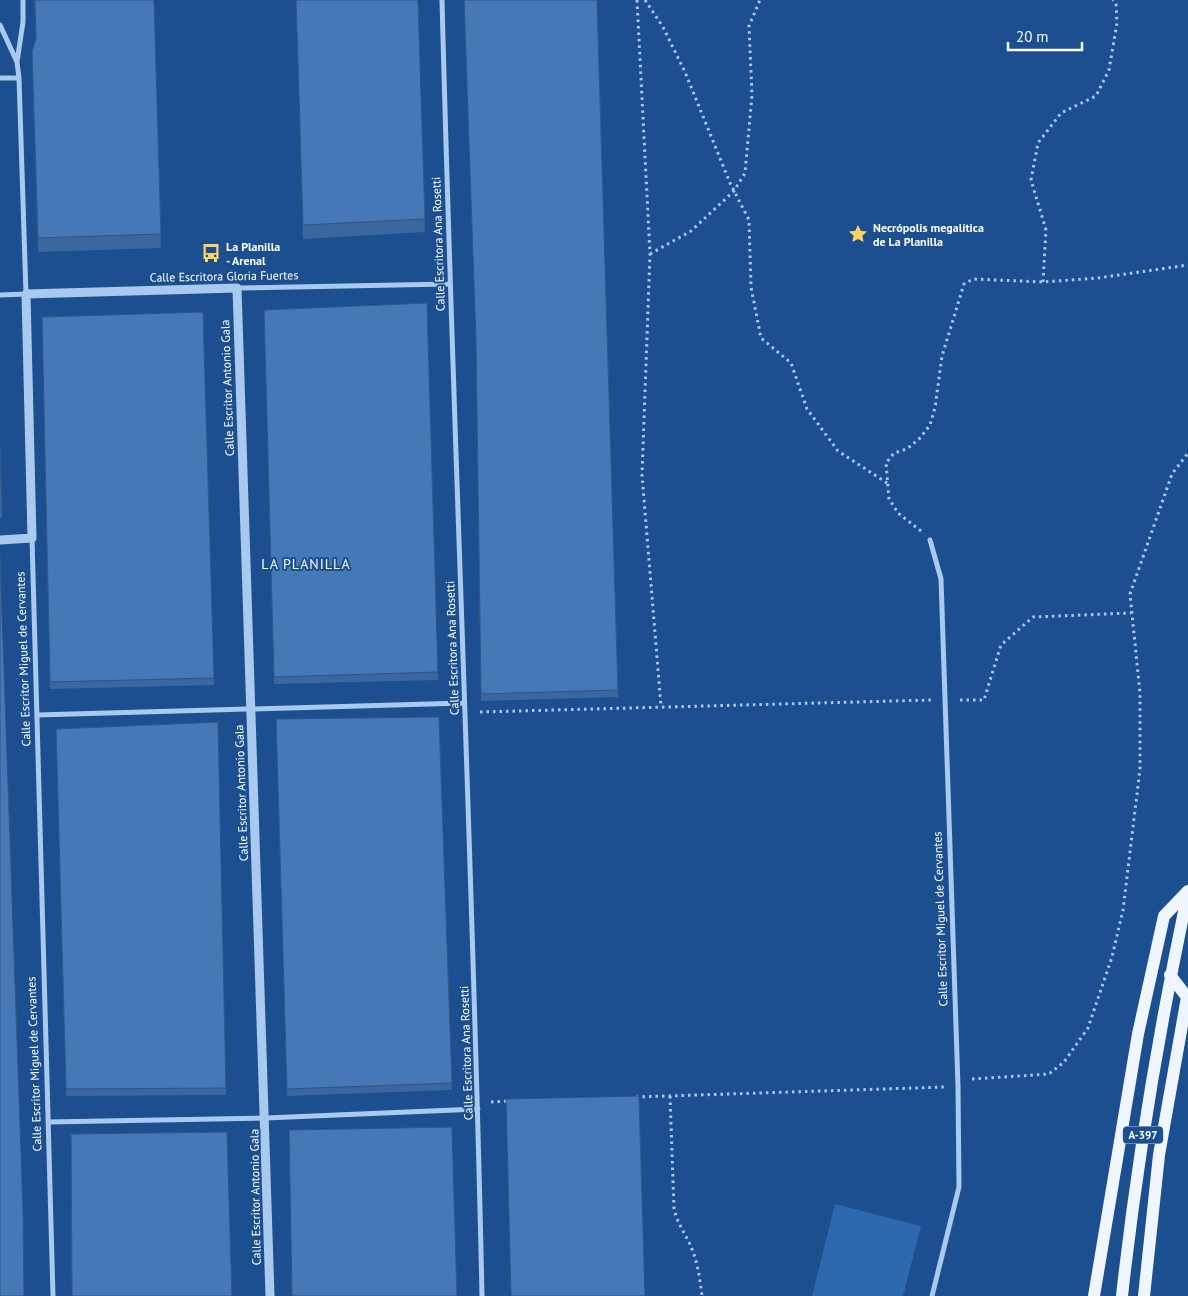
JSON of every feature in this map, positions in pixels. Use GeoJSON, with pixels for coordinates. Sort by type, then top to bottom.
{"type":"FeatureCollection","features":[{"type":"Feature","properties":{"kind":"main road","name":"A-397"},"geometry":{"type":"LineString","coordinates":[[1122,1296],[1133,1195],[1170,975],[1188,891]]}},
{"type":"Feature","properties":{"kind":"main road"},"geometry":{"type":"LineString","coordinates":[[1094,1296],[1138,1034],[1164,916],[1188,891]]}},
{"type":"Feature","properties":{"kind":"main road"},"geometry":{"type":"LineString","coordinates":[[1144,1296],[1159,1155],[1187,997],[1170,975]]}},
{"type":"Feature","properties":{"kind":"street"},"geometry":{"type":"LineString","coordinates":[[17,62],[23,22],[23,0]]}},
{"type":"Feature","properties":{"kind":"street","name":"Calle Escritora Ana Rosetti"},"geometry":{"type":"LineString","coordinates":[[442,0],[449,284],[478,1102],[482,1296]]}},
{"type":"Feature","properties":{"kind":"street","name":"Calle Escritor Miguel de Cervantes"},"geometry":{"type":"LineString","coordinates":[[0,25],[17,62],[19,78],[53,1296]]}},
{"type":"Feature","properties":{"kind":"street"},"geometry":{"type":"LineString","coordinates":[[0,78],[19,78]]}},
{"type":"Feature","properties":{"kind":"street","name":"Calle Escritora Gloria Fuertes"},"geometry":{"type":"LineString","coordinates":[[0,295],[449,284]]}},
{"type":"Feature","properties":{"kind":"street","name":"Calle Escritor Antonio Gala"},"geometry":{"type":"LineString","coordinates":[[236,288],[266,1118],[270,1296]]}},
{"type":"Feature","properties":{"kind":"street"},"geometry":{"type":"LineString","coordinates":[[0,540],[32,538]]}},
{"type":"Feature","properties":{"kind":"street","name":"Calle Escritor Miguel de Cervantes"},"geometry":{"type":"LineString","coordinates":[[930,540],[941,579],[958,1086],[959,1187],[932,1296]]}},
{"type":"Feature","properties":{"kind":"street"},"geometry":{"type":"LineString","coordinates":[[37,715],[251,711],[464,703]]}},
{"type":"Feature","properties":{"kind":"street"},"geometry":{"type":"LineString","coordinates":[[48,1122],[266,1118],[478,1109]]}},
{"type":"Feature","properties":{"kind":"path"},"geometry":{"type":"LineString","coordinates":[[637,0],[650,254],[642,475],[661,706]]}},
{"type":"Feature","properties":{"kind":"path"},"geometry":{"type":"LineString","coordinates":[[645,0],[663,26],[685,72],[734,191],[749,220],[751,287],[761,338],[790,363],[808,409],[838,451],[887,483]]}},
{"type":"Feature","properties":{"kind":"path"},"geometry":{"type":"LineString","coordinates":[[650,254],[691,231],[734,191],[745,173],[752,95],[749,26],[760,0]]}},
{"type":"Feature","properties":{"kind":"path"},"geometry":{"type":"LineString","coordinates":[[1044,282],[1046,230],[1031,180],[1038,143],[1061,113],[1096,96],[1109,70],[1117,23],[1116,4],[1113,0]]}},
{"type":"Feature","properties":{"kind":"path"},"geometry":{"type":"LineString","coordinates":[[930,540],[892,506],[889,499],[886,463],[889,458],[900,450],[907,449],[920,438],[930,425],[935,408],[942,356],[964,284],[978,279],[1044,282],[1098,278],[1188,265]]}},
{"type":"Feature","properties":{"kind":"path"},"geometry":{"type":"LineString","coordinates":[[957,1080],[1049,1074],[1064,1062],[1088,1028],[1112,957],[1123,910],[1140,769],[1140,693],[1130,594],[1172,474],[1188,453]]}},
{"type":"Feature","properties":{"kind":"path"},"geometry":{"type":"LineString","coordinates":[[464,712],[984,700],[1001,645],[1032,617],[1131,613]]}},
{"type":"Feature","properties":{"kind":"path"},"geometry":{"type":"LineString","coordinates":[[632,1097],[958,1086]]}},
{"type":"Feature","properties":{"kind":"path"},"geometry":{"type":"LineString","coordinates":[[670,1096],[674,1208],[676,1220],[692,1248],[697,1264],[702,1296]]}},
{"type":"Feature","properties":{"kind":"path"},"geometry":{"type":"LineString","coordinates":[[478,1102],[516,1101]]}},
{"type":"Feature","properties":{"kind":"shaded area"},"geometry":{"type":"Polygon","coordinates":[[[835,1204],[921,1226],[903,1296],[812,1296],[835,1204]]]}},
{"type":"Feature","properties":{"kind":"building"},"geometry":{"type":"Polygon","coordinates":[[[35,0],[154,0],[161,234],[38,238],[32,51],[36,38],[35,0]]]}},
{"type":"Feature","properties":{"kind":"building"},"geometry":{"type":"Polygon","coordinates":[[[296,0],[418,0],[425,219],[303,225],[296,0]]]}},
{"type":"Feature","properties":{"kind":"building"},"geometry":{"type":"Polygon","coordinates":[[[464,0],[597,0],[618,690],[481,694],[476,342],[464,0]]]}},
{"type":"Feature","properties":{"kind":"building"},"geometry":{"type":"Polygon","coordinates":[[[427,303],[438,672],[274,677],[264,310],[427,303]]]}},
{"type":"Feature","properties":{"kind":"building"},"geometry":{"type":"Polygon","coordinates":[[[203,312],[214,678],[50,682],[42,317],[203,312]]]}},
{"type":"Feature","properties":{"kind":"building"},"geometry":{"type":"Polygon","coordinates":[[[0,447],[2,504],[0,504],[0,447]]]}},
{"type":"Feature","properties":{"kind":"building"},"geometry":{"type":"Polygon","coordinates":[[[0,555],[23,1210],[24,1296],[0,1296],[0,555]]]}},
{"type":"Feature","properties":{"kind":"building"},"geometry":{"type":"Polygon","coordinates":[[[439,717],[452,1083],[287,1089],[276,719],[439,717]]]}},
{"type":"Feature","properties":{"kind":"building"},"geometry":{"type":"Polygon","coordinates":[[[218,722],[226,1088],[66,1089],[56,729],[218,722]]]}},
{"type":"Feature","properties":{"kind":"building"},"geometry":{"type":"Polygon","coordinates":[[[639,1096],[645,1296],[511,1296],[506,1099],[639,1096]]]}},
{"type":"Feature","properties":{"kind":"building"},"geometry":{"type":"Polygon","coordinates":[[[452,1127],[457,1296],[292,1296],[289,1130],[452,1127]]]}},
{"type":"Feature","properties":{"kind":"building"},"geometry":{"type":"Polygon","coordinates":[[[227,1132],[232,1296],[72,1296],[71,1134],[227,1132]]]}},
{"type":"Feature","properties":{"kind":"place","name":"Necrópolis megalítica de La Planilla"},"geometry":{"type":"Point","coordinates":[858,234]}},
{"type":"Feature","properties":{"kind":"place","name":"La Planilla - Arenal"},"geometry":{"type":"Point","coordinates":[211,253]}},
{"type":"Feature","properties":{"kind":"district","name":"LA PLANILLA"},"geometry":{"type":"Point","coordinates":[306,564]}}]}
